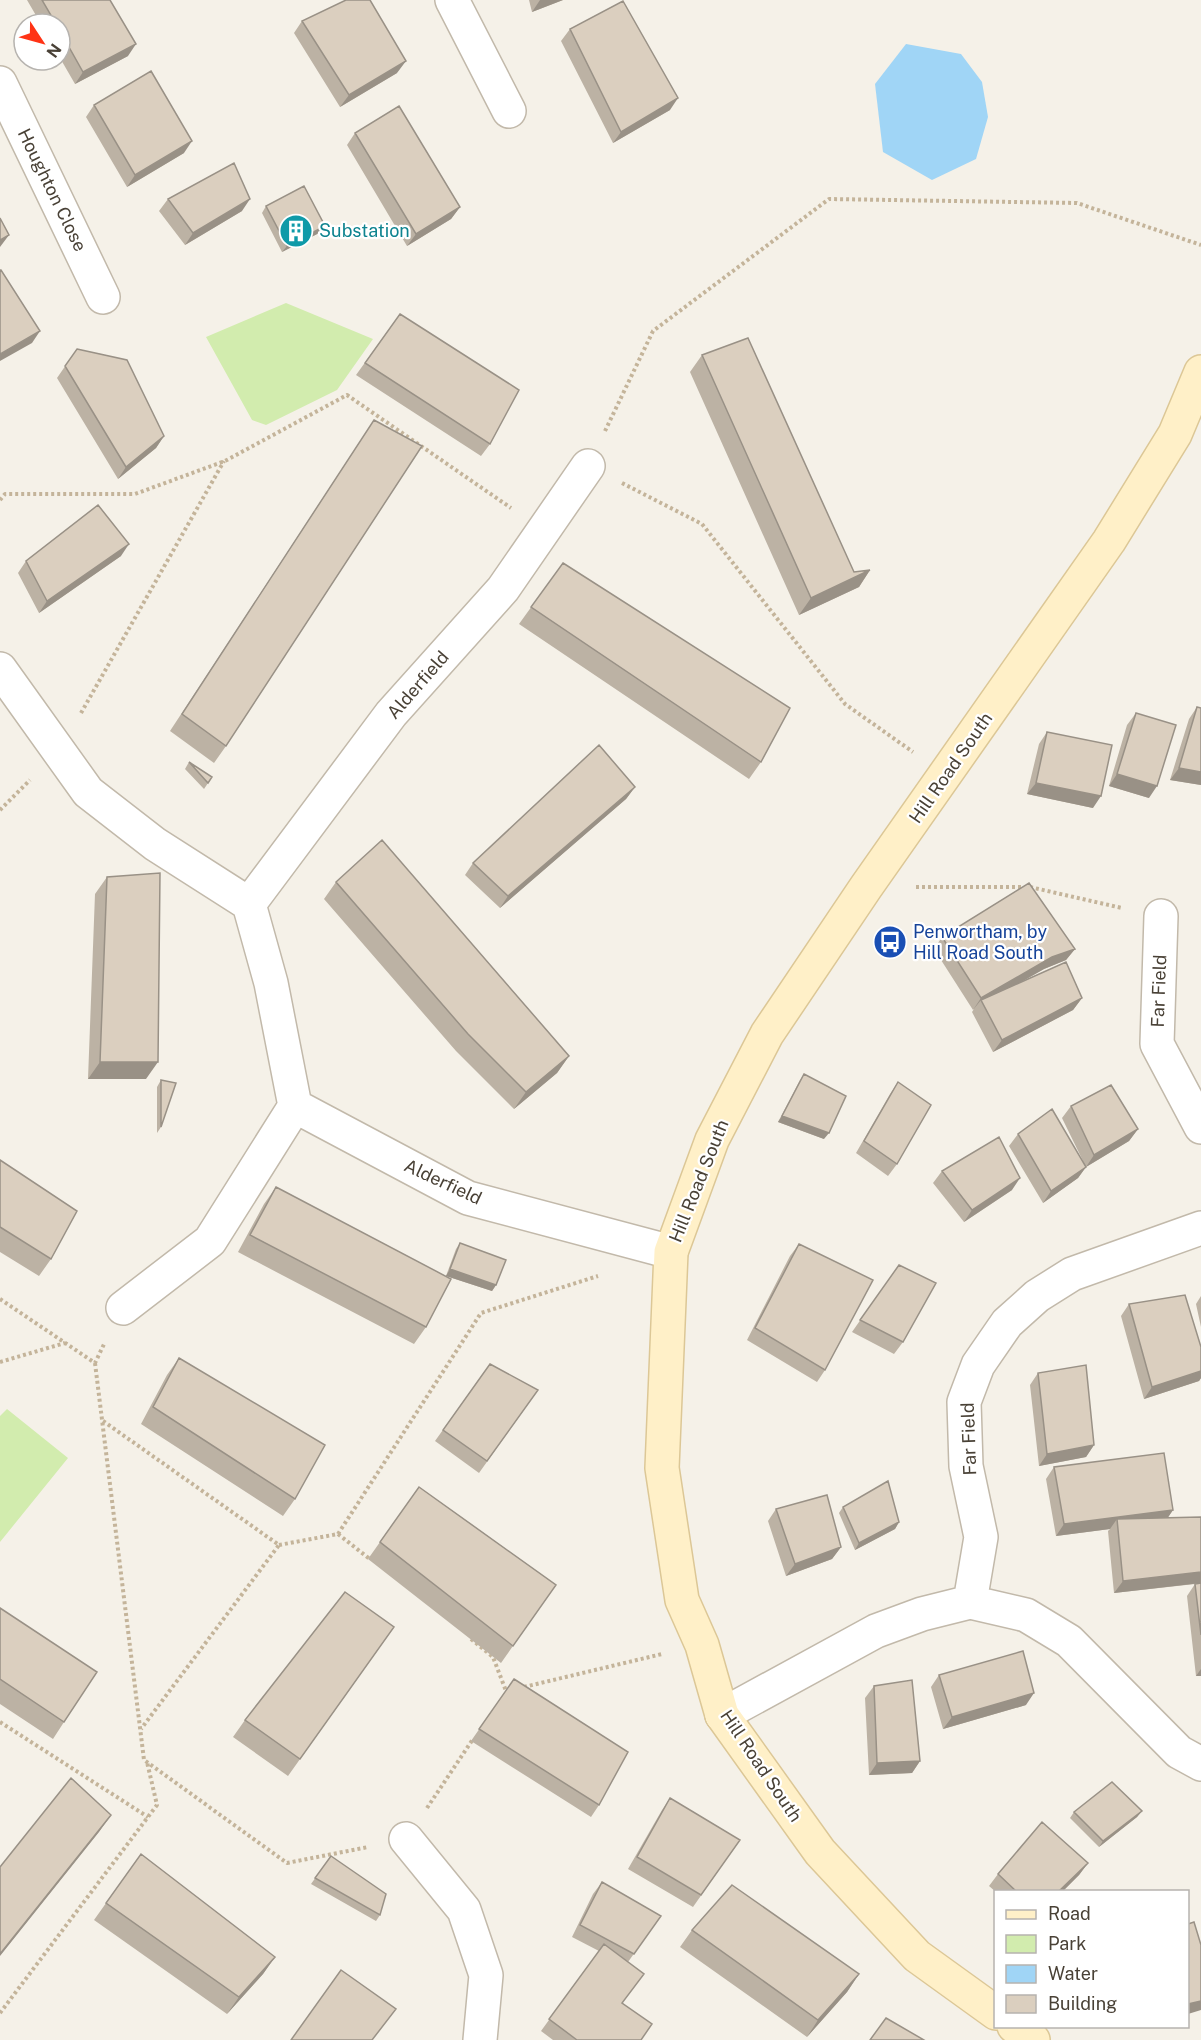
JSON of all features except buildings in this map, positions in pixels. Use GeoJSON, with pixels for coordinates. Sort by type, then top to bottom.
{"type":"FeatureCollection","features":[{"type":"Feature","properties":{"kind":"street"},"geometry":{"type":"LineString","coordinates":[[452,0],[509,111]]}},
{"type":"Feature","properties":{"kind":"street","name":"Houghton Close"},"geometry":{"type":"LineString","coordinates":[[0,83],[103,297]]}},
{"type":"Feature","properties":{"kind":"street","name":"Hill Road South"},"geometry":{"type":"LineString","coordinates":[[994,2012],[917,1956],[828,1861],[722,1715],[702,1645],[682,1600],[662,1468],[670,1252],[712,1140],[767,1034],[866,887],[1109,541],[1175,434],[1201,372]]}},
{"type":"Feature","properties":{"kind":"street","name":"Alderfield"},"geometry":{"type":"LineString","coordinates":[[249,904],[392,714],[503,589],[588,466]]}},
{"type":"Feature","properties":{"kind":"street"},"geometry":{"type":"LineString","coordinates":[[0,669],[88,792],[155,844],[249,904],[271,983],[295,1106],[210,1241],[123,1308]]}},
{"type":"Feature","properties":{"kind":"street","name":"Far Field"},"geometry":{"type":"LineString","coordinates":[[1161,916],[1157,1044],[1201,1127]]}},
{"type":"Feature","properties":{"kind":"street","name":"Alderfield"},"geometry":{"type":"LineString","coordinates":[[295,1106],[468,1198],[670,1252]]}},
{"type":"Feature","properties":{"kind":"street","name":"Far Field"},"geometry":{"type":"LineString","coordinates":[[970,1602],[981,1537],[966,1466],[964,1402],[978,1365],[1007,1323],[1037,1296],[1072,1274],[1201,1228]]}},
{"type":"Feature","properties":{"kind":"street"},"geometry":{"type":"LineString","coordinates":[[722,1715],[876,1631],[922,1614],[970,1602],[1026,1616],[1069,1641],[1179,1752],[1201,1764]]}},
{"type":"Feature","properties":{"kind":"street"},"geometry":{"type":"LineString","coordinates":[[406,1839],[464,1910],[486,1975],[480,2040]]}},
{"type":"Feature","properties":{"kind":"street"},"geometry":{"type":"LineString","coordinates":[[1017,2028],[1033,2040]]}},
{"type":"Feature","properties":{"kind":"path"},"geometry":{"type":"LineString","coordinates":[[946,775],[844,704],[702,524],[588,466],[653,331],[829,199],[1077,203],[1201,245]]}},
{"type":"Feature","properties":{"kind":"path"},"geometry":{"type":"LineString","coordinates":[[0,500],[5,494],[135,494],[225,461],[347,395],[544,531]]}},
{"type":"Feature","properties":{"kind":"path"},"geometry":{"type":"LineString","coordinates":[[59,751],[225,461]]}},
{"type":"Feature","properties":{"kind":"path"},"geometry":{"type":"LineString","coordinates":[[866,887],[1030,887],[1161,916]]}},
{"type":"Feature","properties":{"kind":"path"},"geometry":{"type":"LineString","coordinates":[[140,1729],[279,1545],[338,1534],[481,1313],[604,1274]]}},
{"type":"Feature","properties":{"kind":"path"},"geometry":{"type":"LineString","coordinates":[[0,1299],[95,1363]]}},
{"type":"Feature","properties":{"kind":"path"},"geometry":{"type":"LineString","coordinates":[[123,1308],[95,1363],[144,1760],[287,1863],[406,1839],[479,1730]]}},
{"type":"Feature","properties":{"kind":"path"},"geometry":{"type":"LineString","coordinates":[[0,1362],[65,1343]]}},
{"type":"Feature","properties":{"kind":"path"},"geometry":{"type":"LineString","coordinates":[[102,1420],[279,1545]]}},
{"type":"Feature","properties":{"kind":"path"},"geometry":{"type":"LineString","coordinates":[[338,1534],[375,1563]]}},
{"type":"Feature","properties":{"kind":"path"},"geometry":{"type":"LineString","coordinates":[[466,1635],[494,1657],[506,1691]]}},
{"type":"Feature","properties":{"kind":"path"},"geometry":{"type":"LineString","coordinates":[[499,1701],[506,1691],[702,1645]]}},
{"type":"Feature","properties":{"kind":"path"},"geometry":{"type":"LineString","coordinates":[[0,1722],[148,1817]]}},
{"type":"Feature","properties":{"kind":"path"},"geometry":{"type":"LineString","coordinates":[[0,2013],[157,1805],[147,1761]]}},
{"type":"Feature","properties":{"kind":"green space"},"geometry":{"type":"Polygon","coordinates":[[[286,303],[373,339],[337,390],[266,425],[252,420],[206,337],[286,303]]]}},
{"type":"Feature","properties":{"kind":"green space"},"geometry":{"type":"Polygon","coordinates":[[[7,1409],[68,1458],[0,1542],[0,1416],[7,1409]]]}},
{"type":"Feature","properties":{"kind":"water"},"geometry":{"type":"Polygon","coordinates":[[[906,44],[961,54],[982,82],[988,117],[976,159],[932,180],[883,152],[875,84],[906,44]]]}},
{"type":"Feature","properties":{"kind":"place","name":"Substation"},"geometry":{"type":"Point","coordinates":[296,231]}},
{"type":"Feature","properties":{"kind":"place","name":"Penwortham, by Hill Road South"},"geometry":{"type":"Point","coordinates":[890,942]}}]}
